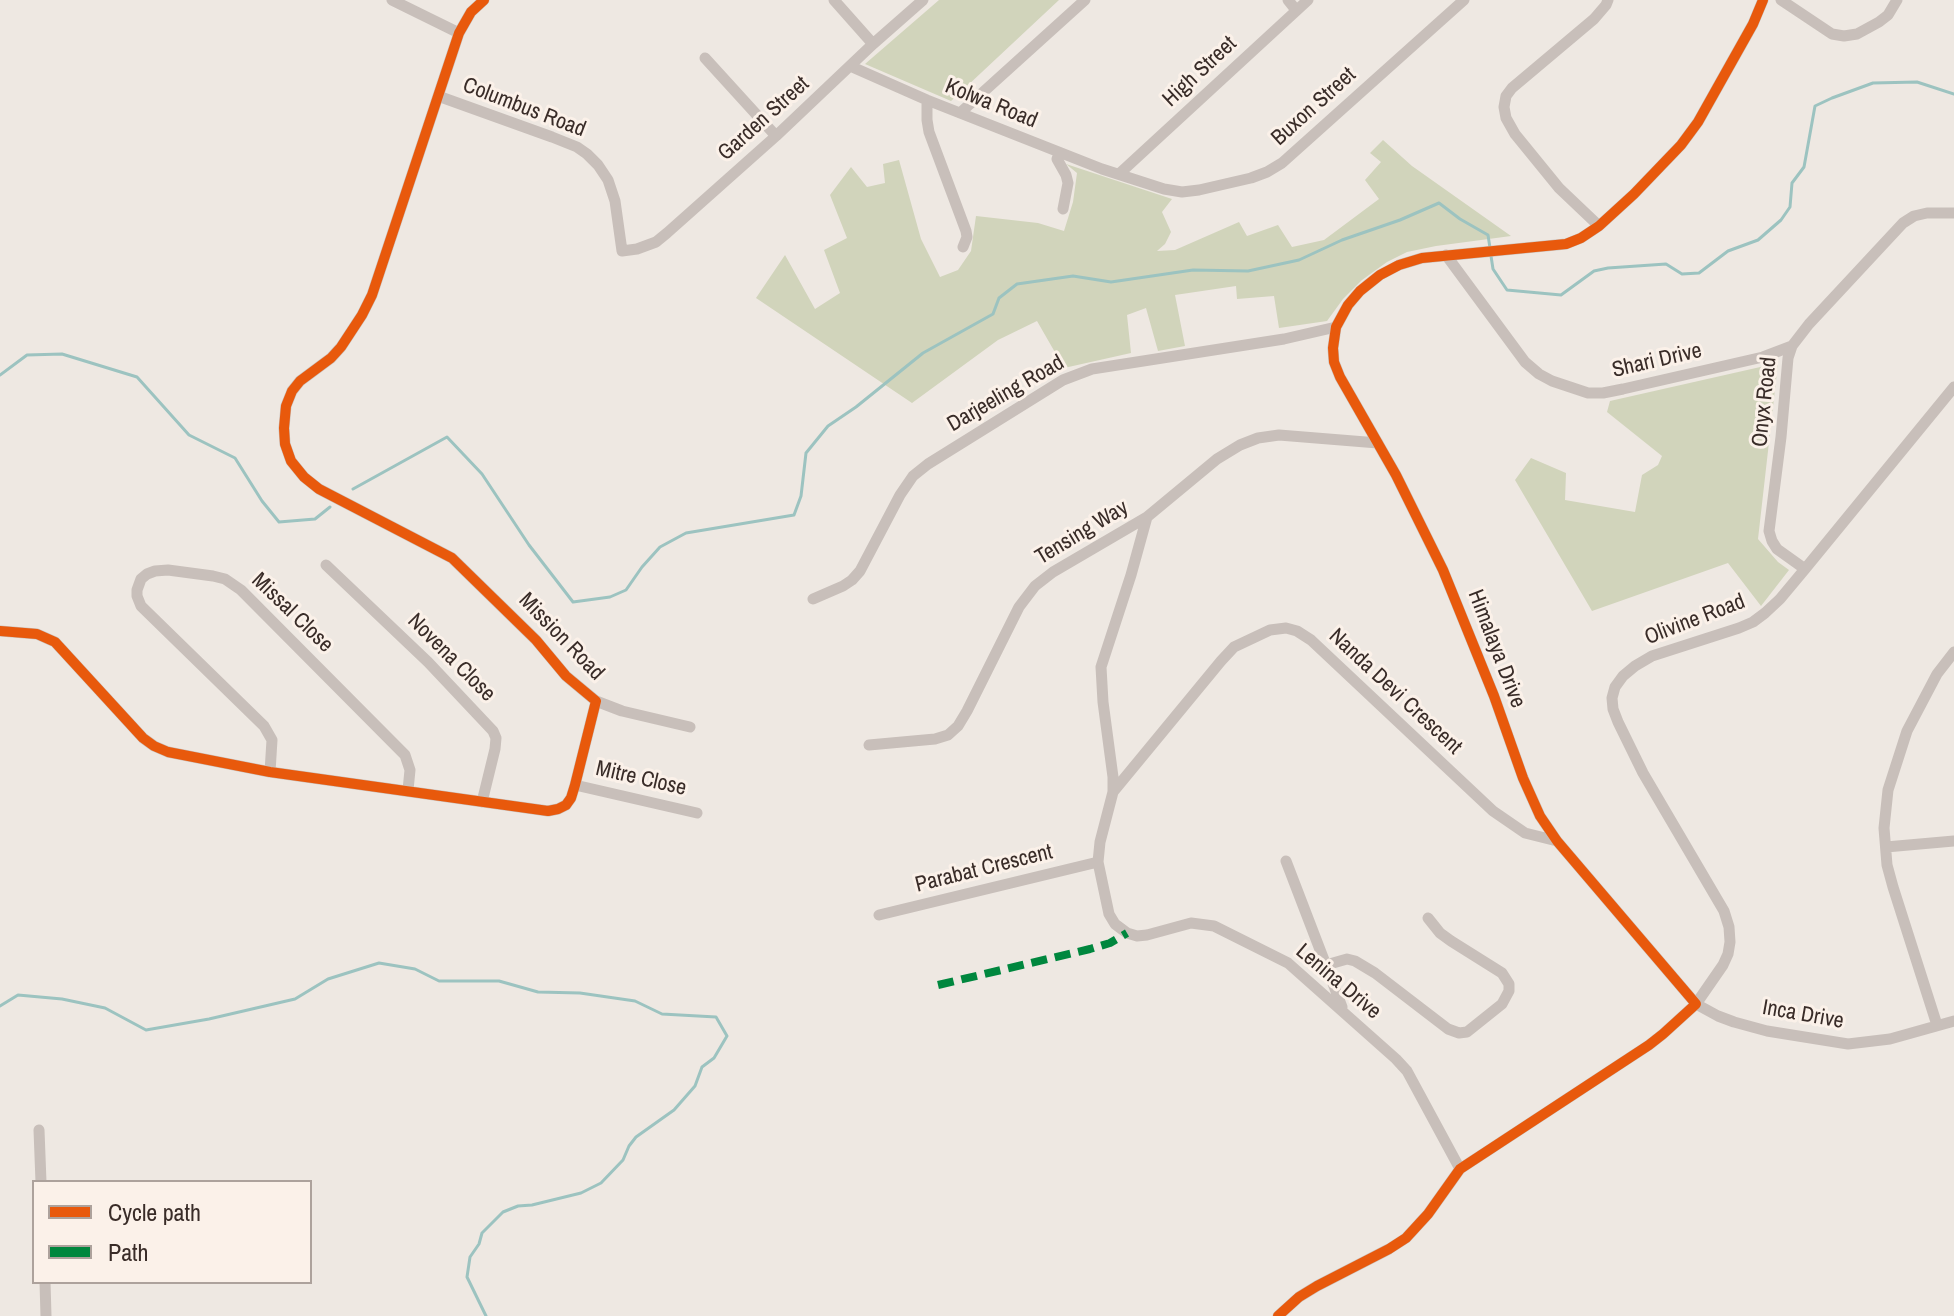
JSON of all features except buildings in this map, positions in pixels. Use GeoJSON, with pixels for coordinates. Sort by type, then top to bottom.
{"type":"FeatureCollection","features":[{"type":"Feature","properties":{"kind":"street"},"geometry":{"type":"LineString","coordinates":[[392,0],[459,33]]}},
{"type":"Feature","properties":{"kind":"street","name":"Mission Road"},"geometry":{"type":"LineString","coordinates":[[484,0],[471,12],[459,33],[372,295],[341,347],[292,391],[286,406],[285,444],[291,461],[319,489],[452,558],[536,640],[566,676],[596,701],[575,785]]}},
{"type":"Feature","properties":{"kind":"street"},"geometry":{"type":"LineString","coordinates":[[834,0],[873,44]]}},
{"type":"Feature","properties":{"kind":"street","name":"Garden Street"},"geometry":{"type":"LineString","coordinates":[[622,251],[656,242],[923,0]]}},
{"type":"Feature","properties":{"kind":"street"},"geometry":{"type":"LineString","coordinates":[[960,113],[1085,0]]}},
{"type":"Feature","properties":{"kind":"street"},"geometry":{"type":"LineString","coordinates":[[1288,0],[1296,10]]}},
{"type":"Feature","properties":{"kind":"street","name":"High Street"},"geometry":{"type":"LineString","coordinates":[[1119,174],[1308,0]]}},
{"type":"Feature","properties":{"kind":"street","name":"Buxon Street"},"geometry":{"type":"LineString","coordinates":[[1119,174],[1182,192],[1223,186],[1267,172],[1282,163],[1464,0]]}},
{"type":"Feature","properties":{"kind":"street"},"geometry":{"type":"LineString","coordinates":[[1599,226],[1559,188],[1515,134],[1504,107],[1506,96],[1512,88],[1594,19],[1608,0]]}},
{"type":"Feature","properties":{"kind":"street"},"geometry":{"type":"LineString","coordinates":[[1336,327],[1360,291],[1399,265],[1422,258],[1566,244],[1599,226],[1681,145],[1703,113],[1753,24],[1763,0]]}},
{"type":"Feature","properties":{"kind":"street"},"geometry":{"type":"LineString","coordinates":[[1781,0],[1832,34],[1844,36],[1857,34],[1879,22],[1888,15],[1897,0]]}},
{"type":"Feature","properties":{"kind":"street"},"geometry":{"type":"LineString","coordinates":[[705,58],[776,136]]}},
{"type":"Feature","properties":{"kind":"street","name":"Kolwa Road"},"geometry":{"type":"LineString","coordinates":[[850,66],[1059,153],[1119,174]]}},
{"type":"Feature","properties":{"kind":"street","name":"Columbus Road"},"geometry":{"type":"LineString","coordinates":[[438,96],[552,137],[587,154],[608,180],[615,201],[622,251]]}},
{"type":"Feature","properties":{"kind":"street"},"geometry":{"type":"LineString","coordinates":[[927,100],[929,132],[967,237],[963,247]]}},
{"type":"Feature","properties":{"kind":"street"},"geometry":{"type":"LineString","coordinates":[[1059,153],[1057,159],[1068,183],[1063,209]]}},
{"type":"Feature","properties":{"kind":"street","name":"Onyx Road"},"geometry":{"type":"LineString","coordinates":[[1805,569],[1777,549],[1769,531],[1788,358],[1792,346],[1903,223],[1927,213],[1954,213]]}},
{"type":"Feature","properties":{"kind":"street","name":"Shari Drive"},"geometry":{"type":"LineString","coordinates":[[1446,255],[1525,362],[1552,381],[1588,393],[1623,389],[1763,357],[1792,346]]}},
{"type":"Feature","properties":{"kind":"street","name":"Himalaya Drive"},"geometry":{"type":"LineString","coordinates":[[1336,327],[1334,362],[1340,377],[1378,443],[1443,570],[1540,816],[1557,841],[1696,1004]]}},
{"type":"Feature","properties":{"kind":"street","name":"Darjeeling Road"},"geometry":{"type":"LineString","coordinates":[[813,599],[843,586],[860,571],[913,476],[1063,380],[1092,369],[1284,339],[1336,327]]}},
{"type":"Feature","properties":{"kind":"street","name":"Olivine Road"},"geometry":{"type":"LineString","coordinates":[[1696,1004],[1728,954],[1727,919],[1715,892],[1643,773],[1618,722],[1612,698],[1615,687],[1623,676],[1652,656],[1753,622],[1780,599],[1954,387]]}},
{"type":"Feature","properties":{"kind":"street","name":"Tensing Way"},"geometry":{"type":"LineString","coordinates":[[869,745],[948,735],[967,711],[1025,596],[1053,572],[1147,517],[1217,459],[1240,445],[1279,435],[1378,443]]}},
{"type":"Feature","properties":{"kind":"street"},"geometry":{"type":"LineString","coordinates":[[1098,862],[1103,825],[1113,792],[1101,667],[1147,517]]}},
{"type":"Feature","properties":{"kind":"street","name":"Novena Close"},"geometry":{"type":"LineString","coordinates":[[326,565],[428,662],[493,731],[495,749],[482,802]]}},
{"type":"Feature","properties":{"kind":"street","name":"Missal Close"},"geometry":{"type":"LineString","coordinates":[[270,772],[272,740],[264,726],[141,606],[137,590],[141,579],[147,574],[168,570],[213,576],[225,579],[241,590],[398,747],[409,762],[408,790]]}},
{"type":"Feature","properties":{"kind":"street","name":"Nanda Devi Crescent"},"geometry":{"type":"LineString","coordinates":[[1113,792],[1234,647],[1270,630],[1286,628],[1311,640],[1493,811],[1525,833],[1557,841]]}},
{"type":"Feature","properties":{"kind":"street"},"geometry":{"type":"LineString","coordinates":[[0,631],[37,634],[55,642],[143,738],[168,752],[270,772],[548,811],[566,805],[575,785]]}},
{"type":"Feature","properties":{"kind":"street"},"geometry":{"type":"LineString","coordinates":[[1937,1025],[1887,865],[1884,828],[1888,790],[1907,731],[1937,674],[1954,652]]}},
{"type":"Feature","properties":{"kind":"street"},"geometry":{"type":"LineString","coordinates":[[596,701],[622,711],[690,727]]}},
{"type":"Feature","properties":{"kind":"street","name":"Mitre Close"},"geometry":{"type":"LineString","coordinates":[[575,785],[697,813]]}},
{"type":"Feature","properties":{"kind":"street"},"geometry":{"type":"LineString","coordinates":[[1886,847],[1954,841]]}},
{"type":"Feature","properties":{"kind":"street"},"geometry":{"type":"LineString","coordinates":[[1286,861],[1343,1012]]}},
{"type":"Feature","properties":{"kind":"street","name":"Parabat Crescent"},"geometry":{"type":"LineString","coordinates":[[879,915],[1098,862]]}},
{"type":"Feature","properties":{"kind":"street","name":"Lenina Drive"},"geometry":{"type":"LineString","coordinates":[[1098,862],[1109,914],[1115,924],[1127,933],[1147,935],[1191,923],[1214,926],[1288,963],[1407,1071],[1460,1169]]}},
{"type":"Feature","properties":{"kind":"street"},"geometry":{"type":"LineString","coordinates":[[1326,965],[1347,959],[1355,961],[1448,1029],[1467,1032],[1502,1004],[1509,984],[1502,973],[1440,933],[1428,918]]}},
{"type":"Feature","properties":{"kind":"street"},"geometry":{"type":"LineString","coordinates":[[1278,1316],[1317,1286],[1406,1238],[1428,1214],[1460,1169],[1656,1040],[1696,1004]]}},
{"type":"Feature","properties":{"kind":"street","name":"Inca Drive"},"geometry":{"type":"LineString","coordinates":[[1696,1004],[1718,1016],[1767,1031],[1848,1044],[1890,1039],[1954,1021]]}},
{"type":"Feature","properties":{"kind":"street"},"geometry":{"type":"LineString","coordinates":[[39,1130],[41,1180]]}},
{"type":"Feature","properties":{"kind":"street"},"geometry":{"type":"LineString","coordinates":[[45,1284],[46,1316]]}},
{"type":"Feature","properties":{"kind":"green space"},"geometry":{"type":"Polygon","coordinates":[[[939,0],[1059,0],[951,101],[865,64],[939,0]]]}},
{"type":"Feature","properties":{"kind":"green space"},"geometry":{"type":"Polygon","coordinates":[[[1383,140],[1412,166],[1511,236],[1407,252],[1362,280],[1327,321],[1279,328],[1274,296],[1237,299],[1236,286],[1175,295],[1185,346],[1158,351],[1146,308],[1127,315],[1131,353],[1064,368],[1037,321],[998,340],[912,403],[756,298],[785,255],[815,309],[840,293],[824,250],[847,238],[830,195],[851,167],[867,187],[885,183],[883,164],[899,160],[921,239],[940,277],[958,270],[971,251],[976,216],[1038,223],[1064,231],[1073,202],[1077,173],[1066,164],[1172,199],[1162,212],[1171,232],[1157,251],[1175,250],[1239,222],[1247,236],[1278,225],[1292,247],[1324,240],[1379,199],[1365,180],[1381,162],[1370,153],[1383,140]]]}},
{"type":"Feature","properties":{"kind":"green space"},"geometry":{"type":"Polygon","coordinates":[[[1778,363],[1758,539],[1789,570],[1761,606],[1728,563],[1592,611],[1515,480],[1531,458],[1566,473],[1565,500],[1635,512],[1642,475],[1658,465],[1662,456],[1607,412],[1610,401],[1778,363]]]}},
{"type":"Feature","properties":{"kind":"waterway"},"geometry":{"type":"LineString","coordinates":[[1491,256],[1493,269],[1507,290],[1561,295],[1594,271],[1608,268],[1666,264],[1682,274],[1699,273],[1728,251],[1758,240],[1781,220],[1790,207],[1792,183],[1804,167],[1815,106],[1873,83],[1917,82],[1954,94]]}},
{"type":"Feature","properties":{"kind":"waterway"},"geometry":{"type":"LineString","coordinates":[[353,489],[447,437],[482,474],[529,545],[573,602],[610,597],[626,590],[660,547],[686,533],[794,515],[801,496],[806,453],[828,426],[923,353],[993,314],[999,298],[1017,284],[1073,276],[1111,282],[1193,270],[1248,271],[1299,260],[1439,203],[1488,235],[1490,248]]}},
{"type":"Feature","properties":{"kind":"waterway"},"geometry":{"type":"LineString","coordinates":[[0,375],[27,355],[62,354],[137,377],[189,435],[235,458],[279,522],[315,519],[330,507]]}},
{"type":"Feature","properties":{"kind":"waterway"},"geometry":{"type":"LineString","coordinates":[[0,1006],[18,995],[62,999],[105,1008],[146,1030],[295,999],[328,979],[379,963],[415,969],[439,981],[499,981],[538,992],[580,993],[635,1001],[662,1014],[716,1017],[727,1036],[714,1058],[702,1067],[695,1086],[674,1110],[636,1137],[623,1160],[601,1183],[581,1193],[503,1212],[482,1233],[470,1257],[467,1277],[486,1316]]}},
{"type":"Feature","properties":{"kind":"marked path"},"geometry":{"type":"LineString","coordinates":[[938,985],[1090,949],[1110,943],[1127,933]]}},
{"type":"Feature","properties":{"kind":"cycle path"},"geometry":{"type":"LineString","coordinates":[[0,631],[37,634],[55,642],[143,738],[168,752],[270,772],[548,811],[566,805],[575,785],[596,701],[566,676],[536,640],[452,558],[319,489],[291,461],[285,444],[286,406],[292,391],[341,347],[372,295],[459,33],[471,12],[484,0]]}},
{"type":"Feature","properties":{"kind":"cycle path"},"geometry":{"type":"LineString","coordinates":[[1278,1316],[1317,1286],[1406,1238],[1428,1214],[1460,1169],[1649,1045],[1696,1004],[1557,841],[1540,816],[1443,570],[1396,475],[1340,377],[1334,362],[1336,327],[1360,291],[1399,265],[1422,258],[1566,244],[1599,226],[1681,145],[1698,122],[1753,24],[1763,0]]}}]}
